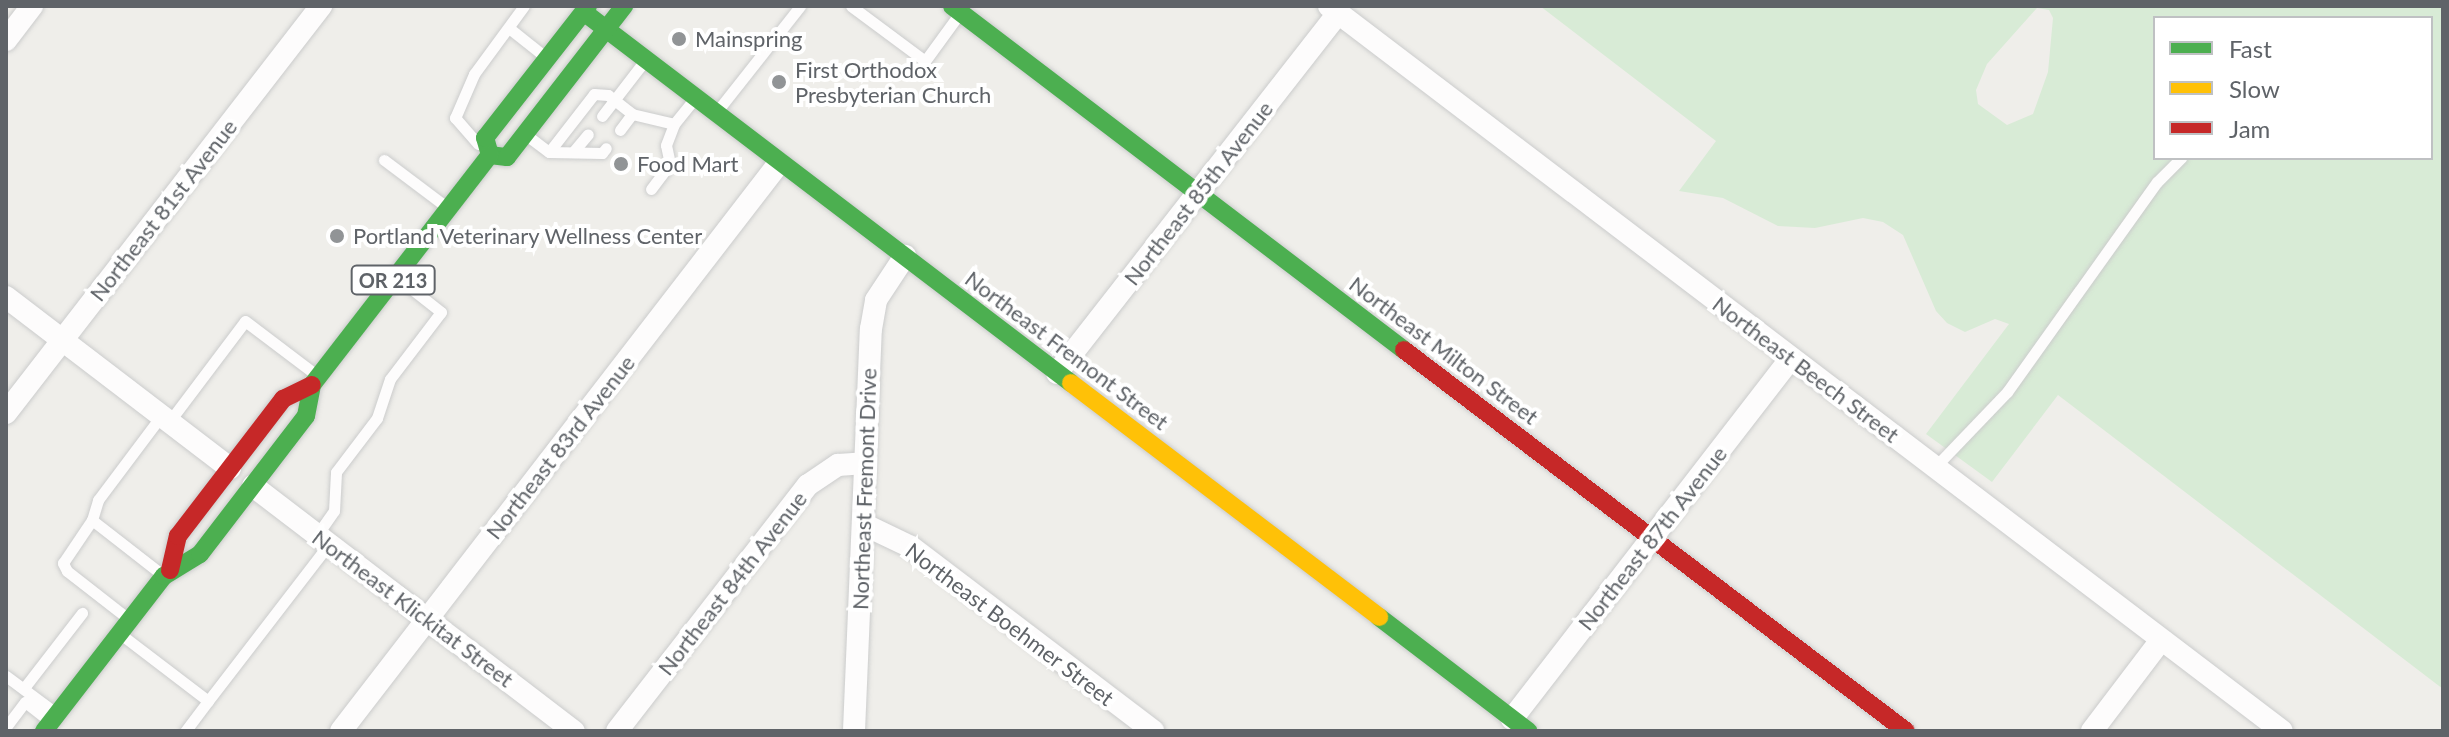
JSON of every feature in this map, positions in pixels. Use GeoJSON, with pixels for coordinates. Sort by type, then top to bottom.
{"type":"FeatureCollection","features":[{"type":"Feature","properties":{"kind":"street"},"geometry":{"type":"LineString","coordinates":[[6,40],[32,6]]}},
{"type":"Feature","properties":{"kind":"street","name":"Northeast 81st Avenue"},"geometry":{"type":"LineString","coordinates":[[6,413],[321,6]]}},
{"type":"Feature","properties":{"kind":"street","name":"OR 213"},"geometry":{"type":"LineString","coordinates":[[490,155],[507,157],[624,6]]}},
{"type":"Feature","properties":{"kind":"street","name":"OR 213"},"geometry":{"type":"LineString","coordinates":[[490,155],[485,138],[583,8]]}},
{"type":"Feature","properties":{"kind":"street","name":"Northeast Fremont Street"},"geometry":{"type":"LineString","coordinates":[[583,8],[645,61],[1520,725]]}},
{"type":"Feature","properties":{"kind":"street","name":"Northeast Milton Street"},"geometry":{"type":"LineString","coordinates":[[956,9],[1906,731]]}},
{"type":"Feature","properties":{"kind":"street","name":"Northeast 85th Avenue"},"geometry":{"type":"LineString","coordinates":[[1057,373],[1199,193],[1334,10]]}},
{"type":"Feature","properties":{"kind":"street","name":"Northeast Beech Street"},"geometry":{"type":"LineString","coordinates":[[1334,10],[2282,731]]}},
{"type":"Feature","properties":{"kind":"street","name":"OR 213"},"geometry":{"type":"LineString","coordinates":[[51,722],[167,573],[200,554],[253,486],[306,416],[316,381],[490,155]]}},
{"type":"Feature","properties":{"kind":"street","name":"Northeast 83rd Avenue"},"geometry":{"type":"LineString","coordinates":[[341,731],[779,163]]}},
{"type":"Feature","properties":{"kind":"street","name":"Northeast Fremont Drive"},"geometry":{"type":"LineString","coordinates":[[854,731],[873,313],[905,256]]}},
{"type":"Feature","properties":{"kind":"street"},"geometry":{"type":"LineString","coordinates":[[6,297],[230,468]]}},
{"type":"Feature","properties":{"kind":"street","name":"Northeast 87th Avenue"},"geometry":{"type":"LineString","coordinates":[[1520,725],[1652,538],[1791,358]]}},
{"type":"Feature","properties":{"kind":"street","name":"OR 213"},"geometry":{"type":"LineString","coordinates":[[167,573],[178,536],[283,399],[316,381]]}},
{"type":"Feature","properties":{"kind":"street","name":"Northeast 84th Avenue"},"geometry":{"type":"LineString","coordinates":[[617,731],[808,485],[838,465],[865,463]]}},
{"type":"Feature","properties":{"kind":"street","name":"Northeast Klickitat Street"},"geometry":{"type":"LineString","coordinates":[[253,486],[574,731]]}},
{"type":"Feature","properties":{"kind":"street","name":"Northeast Boehmer Street"},"geometry":{"type":"LineString","coordinates":[[863,524],[911,547],[1153,731]]}},
{"type":"Feature","properties":{"kind":"street"},"geometry":{"type":"LineString","coordinates":[[2092,731],[2161,640]]}},
{"type":"Feature","properties":{"kind":"lane"},"geometry":{"type":"LineString","coordinates":[[490,155],[455,118],[474,74],[524,6]]}},
{"type":"Feature","properties":{"kind":"lane"},"geometry":{"type":"LineString","coordinates":[[715,114],[800,6]]}},
{"type":"Feature","properties":{"kind":"lane"},"geometry":{"type":"LineString","coordinates":[[851,6],[925,61],[956,9]]}},
{"type":"Feature","properties":{"kind":"lane"},"geometry":{"type":"LineString","coordinates":[[509,28],[547,58]]}},
{"type":"Feature","properties":{"kind":"lane"},"geometry":{"type":"LineString","coordinates":[[602,116],[645,61]]}},
{"type":"Feature","properties":{"kind":"lane"},"geometry":{"type":"LineString","coordinates":[[549,152],[594,94],[614,100],[632,114],[674,124]]}},
{"type":"Feature","properties":{"kind":"lane"},"geometry":{"type":"LineString","coordinates":[[651,189],[670,164],[666,145],[674,124],[694,98]]}},
{"type":"Feature","properties":{"kind":"lane"},"geometry":{"type":"LineString","coordinates":[[620,130],[632,114]]}},
{"type":"Feature","properties":{"kind":"lane"},"geometry":{"type":"LineString","coordinates":[[525,134],[549,152],[602,153],[606,148]]}},
{"type":"Feature","properties":{"kind":"lane"},"geometry":{"type":"LineString","coordinates":[[573,152],[588,134]]}},
{"type":"Feature","properties":{"kind":"lane"},"geometry":{"type":"LineString","coordinates":[[384,160],[449,208]]}},
{"type":"Feature","properties":{"kind":"lane"},"geometry":{"type":"LineString","coordinates":[[1935,467],[2007,392],[2157,182],[2179,160]]}},
{"type":"Feature","properties":{"kind":"lane"},"geometry":{"type":"LineString","coordinates":[[185,731],[323,540],[334,511],[336,472],[377,418],[390,379],[441,312],[396,277]]}},
{"type":"Feature","properties":{"kind":"lane"},"geometry":{"type":"LineString","coordinates":[[208,701],[67,571],[63,563],[92,520],[98,500],[245,321],[316,381]]}},
{"type":"Feature","properties":{"kind":"lane"},"geometry":{"type":"LineString","coordinates":[[92,520],[167,573]]}},
{"type":"Feature","properties":{"kind":"lane"},"geometry":{"type":"LineString","coordinates":[[24,688],[82,613]]}},
{"type":"Feature","properties":{"kind":"lane"},"geometry":{"type":"LineString","coordinates":[[6,676],[24,688],[51,722]]}},
{"type":"Feature","properties":{"kind":"lane"},"geometry":{"type":"LineString","coordinates":[[6,727],[25,702],[51,722]]}},
{"type":"Feature","properties":{"kind":"green space"},"geometry":{"type":"Polygon","coordinates":[[[1540,6],[2443,6],[2443,689],[2058,395],[1992,482],[1926,434],[2009,324],[1995,319],[1965,332],[1947,323],[1936,311],[1903,235],[1883,222],[1863,218],[1815,228],[1778,226],[1723,198],[1679,191],[1716,141],[1540,6]],[[2037,8],[1987,64],[1976,90],[1978,104],[2007,125],[2033,114],[2048,72],[2053,18],[2049,10],[2037,8]]]}},
{"type":"Feature","properties":{"kind":"traffic: fast"},"geometry":{"type":"LineString","coordinates":[[490,155],[485,138],[588,6]]}},
{"type":"Feature","properties":{"kind":"traffic: fast"},"geometry":{"type":"LineString","coordinates":[[490,155],[507,157],[624,6]]}},
{"type":"Feature","properties":{"kind":"traffic: fast"},"geometry":{"type":"LineString","coordinates":[[952,6],[1404,350]]}},
{"type":"Feature","properties":{"kind":"traffic: fast"},"geometry":{"type":"LineString","coordinates":[[585,13],[1071,383]]}},
{"type":"Feature","properties":{"kind":"traffic: fast"},"geometry":{"type":"LineString","coordinates":[[44,731],[164,576],[200,554],[306,416],[312,385],[490,155]]}},
{"type":"Feature","properties":{"kind":"traffic: fast"},"geometry":{"type":"LineString","coordinates":[[1379,617],[1528,731]]}},
{"type":"Feature","properties":{"kind":"traffic: slow"},"geometry":{"type":"LineString","coordinates":[[1071,383],[1379,617]]}},
{"type":"Feature","properties":{"kind":"traffic: jam"},"geometry":{"type":"LineString","coordinates":[[1404,350],[1906,731]]}},
{"type":"Feature","properties":{"kind":"traffic: jam"},"geometry":{"type":"LineString","coordinates":[[170,570],[178,536],[283,399],[312,385]]}},
{"type":"Feature","properties":{"kind":"place","name":"Mainspring"},"geometry":{"type":"Point","coordinates":[679,39]}},
{"type":"Feature","properties":{"kind":"place","name":"First Orthodox Presbyterian Church"},"geometry":{"type":"Point","coordinates":[779,82]}},
{"type":"Feature","properties":{"kind":"place","name":"Food Mart"},"geometry":{"type":"Point","coordinates":[621,164]}},
{"type":"Feature","properties":{"kind":"place","name":"Portland Veterinary Wellness Center"},"geometry":{"type":"Point","coordinates":[337,236]}}]}
